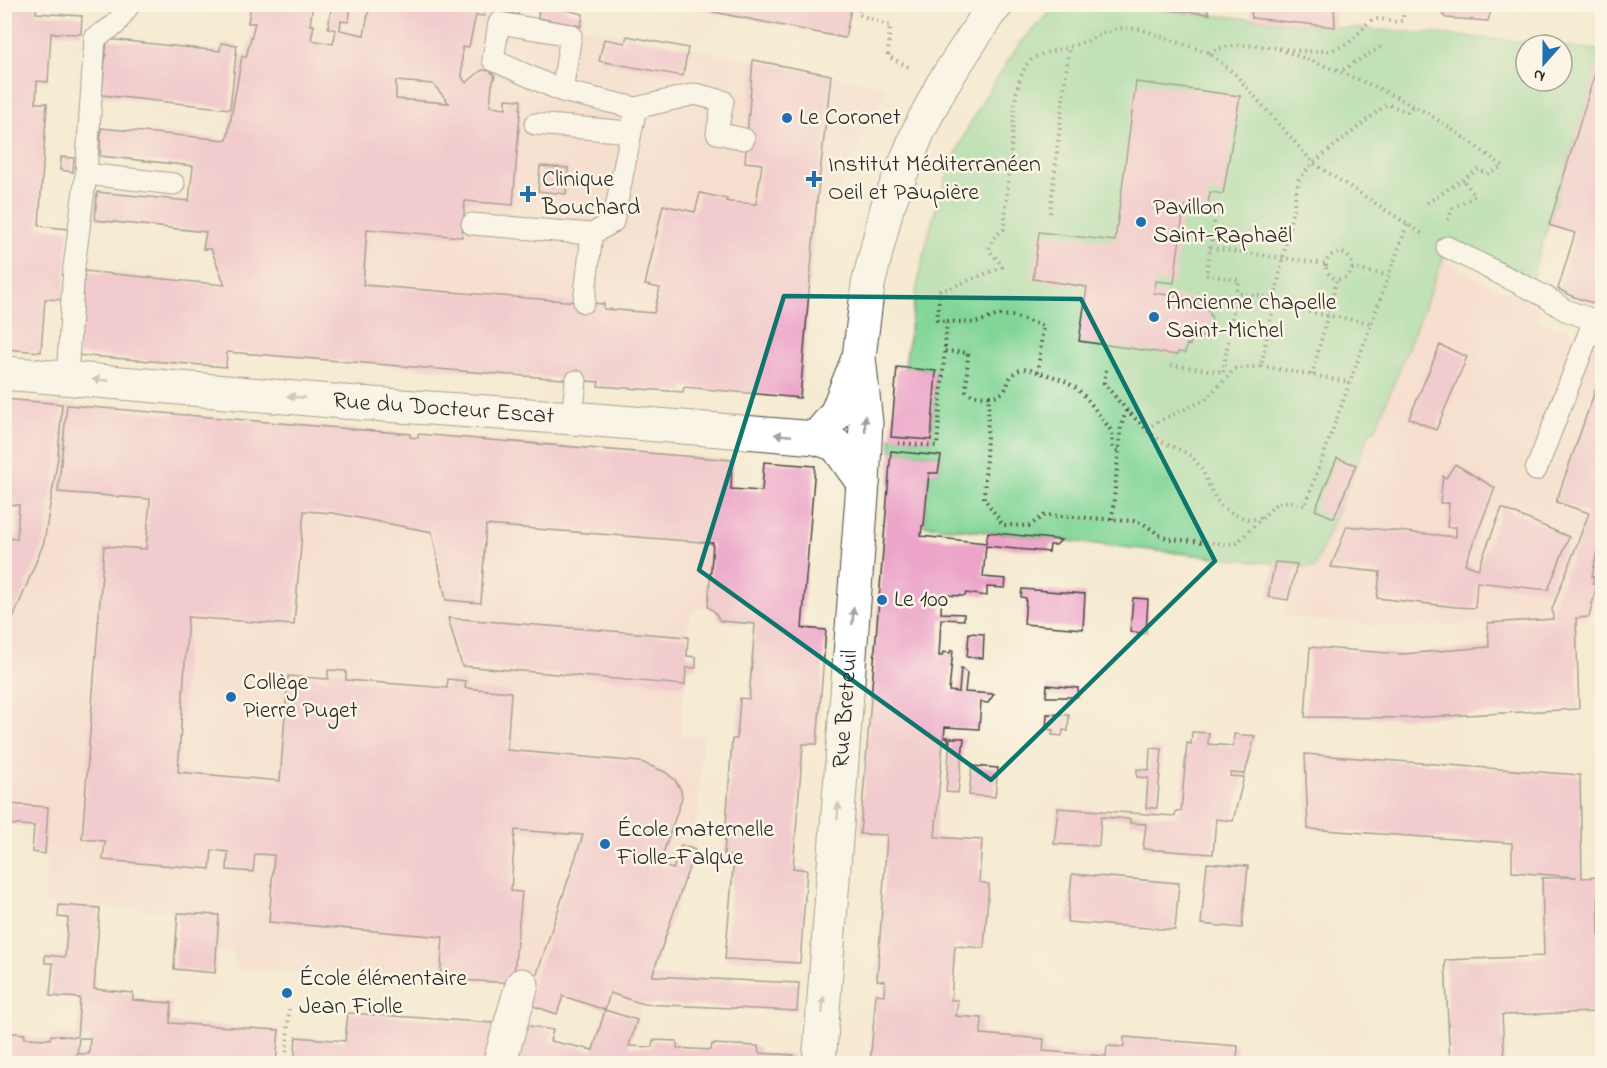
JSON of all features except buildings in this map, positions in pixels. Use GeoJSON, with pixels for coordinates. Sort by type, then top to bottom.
{"type":"FeatureCollection","features":[{"type":"Feature","properties":{"kind":"street","name":"Rue Breteuil"},"geometry":{"type":"LineString","coordinates":[[819,1064],[863,483],[866,423],[859,357],[868,285],[887,208],[919,130],[942,85],[997,4]]}},
{"type":"Feature","properties":{"kind":"street","name":"Rue Breteuil"},"geometry":{"type":"LineString","coordinates":[[816,438],[836,414],[859,357]]}},
{"type":"Feature","properties":{"kind":"street","name":"Rue du Docteur Escat"},"geometry":{"type":"LineString","coordinates":[[4,373],[343,402],[816,438],[836,445],[863,483]]}},
{"type":"Feature","properties":{"kind":"street"},"geometry":{"type":"LineString","coordinates":[[499,1064],[522,985]]}},
{"type":"Feature","properties":{"kind":"lane"},"geometry":{"type":"LineString","coordinates":[[68,378],[74,267],[86,174],[95,38],[115,25],[130,4]]}},
{"type":"Feature","properties":{"kind":"lane"},"geometry":{"type":"LineString","coordinates":[[562,91],[636,108],[695,94],[723,101],[717,133],[744,139]]}},
{"type":"Feature","properties":{"kind":"lane"},"geometry":{"type":"LineString","coordinates":[[472,224],[592,234],[613,222],[636,108]]}},
{"type":"Feature","properties":{"kind":"lane"},"geometry":{"type":"LineString","coordinates":[[535,124],[631,132]]}},
{"type":"Feature","properties":{"kind":"lane"},"geometry":{"type":"LineString","coordinates":[[86,174],[174,184]]}},
{"type":"Feature","properties":{"kind":"lane"},"geometry":{"type":"LineString","coordinates":[[584,302],[592,234]]}},
{"type":"Feature","properties":{"kind":"lane"},"geometry":{"type":"LineString","coordinates":[[1442,245],[1546,297],[1565,310],[1598,321],[1536,470]]}},
{"type":"Feature","properties":{"kind":"lane"},"geometry":{"type":"LineString","coordinates":[[572,418],[576,381]]}},
{"type":"Feature","properties":{"kind":"path"},"geometry":{"type":"LineString","coordinates":[[860,4],[858,14],[890,26],[888,56]]}},
{"type":"Feature","properties":{"kind":"path"},"geometry":{"type":"LineString","coordinates":[[1209,53],[1218,48],[1233,45],[1324,51],[1340,47],[1355,39],[1366,24],[1374,19],[1398,22],[1403,20],[1404,4]]}},
{"type":"Feature","properties":{"kind":"path"},"geometry":{"type":"LineString","coordinates":[[1038,372],[1043,327],[999,315],[975,323],[937,320],[940,290],[948,289],[1002,267],[1000,259],[989,249],[993,238],[1004,229],[1016,93],[1026,65],[1044,53],[1087,41],[1105,32],[1124,28],[1140,29],[1209,53],[1234,74],[1313,163],[1407,225],[1442,245],[1453,208],[1475,196],[1463,179]]}},
{"type":"Feature","properties":{"kind":"path"},"geometry":{"type":"LineString","coordinates":[[1336,69],[1344,69],[1384,45]]}},
{"type":"Feature","properties":{"kind":"path"},"geometry":{"type":"LineString","coordinates":[[1050,213],[1068,47]]}},
{"type":"Feature","properties":{"kind":"path"},"geometry":{"type":"LineString","coordinates":[[1279,49],[1370,84],[1442,123],[1503,166],[1487,174],[1479,169],[1427,203]]}},
{"type":"Feature","properties":{"kind":"path"},"geometry":{"type":"LineString","coordinates":[[1261,366],[1299,179],[1313,163],[1387,104],[1407,112],[1412,106]]}},
{"type":"Feature","properties":{"kind":"path"},"geometry":{"type":"LineString","coordinates":[[1216,210],[1206,275],[1239,280],[1223,372]]}},
{"type":"Feature","properties":{"kind":"path"},"geometry":{"type":"LineString","coordinates":[[989,396],[984,498],[1003,525],[1029,526],[1045,515],[1112,519],[1144,524],[1158,534],[1169,538],[1238,543],[1277,503],[1283,501],[1305,506],[1407,225]]}},
{"type":"Feature","properties":{"kind":"path"},"geometry":{"type":"LineString","coordinates":[[1210,248],[1326,264]]}},
{"type":"Feature","properties":{"kind":"path"},"geometry":{"type":"LineString","coordinates":[[1344,253],[1352,262],[1352,269],[1346,278],[1337,279],[1327,271],[1326,264],[1331,256],[1344,253]]}},
{"type":"Feature","properties":{"kind":"path"},"geometry":{"type":"LineString","coordinates":[[1352,269],[1388,275]]}},
{"type":"Feature","properties":{"kind":"path"},"geometry":{"type":"LineString","coordinates":[[1312,375],[1337,279]]}},
{"type":"Feature","properties":{"kind":"path"},"geometry":{"type":"LineString","coordinates":[[1236,293],[1275,298]]}},
{"type":"Feature","properties":{"kind":"path"},"geometry":{"type":"LineString","coordinates":[[1273,306],[1371,323]]}},
{"type":"Feature","properties":{"kind":"path"},"geometry":{"type":"LineString","coordinates":[[892,443],[937,446],[947,321]]}},
{"type":"Feature","properties":{"kind":"path"},"geometry":{"type":"LineString","coordinates":[[945,351],[968,353],[966,391],[975,396],[998,396],[1004,393],[1012,375],[1019,370],[1055,376],[1081,391],[1090,400],[1112,435],[1113,448],[1119,451]]}},
{"type":"Feature","properties":{"kind":"path"},"geometry":{"type":"LineString","coordinates":[[1171,365],[1230,373]]}},
{"type":"Feature","properties":{"kind":"path"},"geometry":{"type":"LineString","coordinates":[[1147,429],[1205,400],[1235,369],[1261,366],[1350,382]]}},
{"type":"Feature","properties":{"kind":"path"},"geometry":{"type":"LineString","coordinates":[[1106,370],[1104,383],[1147,429],[1162,441],[1184,451],[1195,461],[1202,469],[1222,507],[1244,518],[1252,519],[1265,515]]}},
{"type":"Feature","properties":{"kind":"path"},"geometry":{"type":"LineString","coordinates":[[1112,519],[1121,427],[1127,408]]}},
{"type":"Feature","properties":{"kind":"path"},"geometry":{"type":"LineString","coordinates":[[286,1064],[289,1009]]}},
{"type":"Feature","properties":{"kind":"highlighted area"},"geometry":{"type":"Polygon","coordinates":[[[784,296],[1081,299],[1215,561],[991,780],[699,570],[784,296]]]}},
{"type":"Feature","properties":{"kind":"shaded area","name":"Clinique Bouchard"},"geometry":{"type":"Polygon","coordinates":[[[351,5],[470,5],[886,86],[830,211],[730,202],[686,365],[683,392],[598,386],[598,382],[227,352],[232,301],[211,249],[231,109],[242,56],[246,57],[287,20],[340,30],[341,21],[351,5]]]}},
{"type":"Feature","properties":{"kind":"shaded area"},"geometry":{"type":"Polygon","coordinates":[[[1443,259],[1473,276],[1540,307],[1537,319],[1602,344],[1602,556],[1589,617],[1406,628],[1284,617],[1297,564],[1314,567],[1371,429],[1375,430],[1443,259]]]}},
{"type":"Feature","properties":{"kind":"shaded area","name":"Collège Pierre Puget"},"geometry":{"type":"Polygon","coordinates":[[[62,404],[732,460],[720,621],[714,611],[708,607],[696,609],[689,619],[681,735],[703,736],[695,850],[637,1020],[533,987],[513,983],[301,970],[300,973],[234,969],[234,952],[216,952],[218,915],[44,904],[48,807],[8,804],[11,751],[5,750],[4,709],[14,683],[5,682],[5,642],[36,561],[51,508],[62,404]]]}},
{"type":"Feature","properties":{"kind":"green space"},"geometry":{"type":"Polygon","coordinates":[[[1057,5],[1105,5],[1514,41],[1514,93],[1574,93],[1574,47],[1602,50],[1532,278],[1451,239],[1375,430],[1371,429],[1314,568],[924,525],[929,473],[938,473],[941,456],[891,451],[891,437],[931,440],[936,371],[905,368],[924,252],[946,179],[961,143],[999,75],[1029,34],[1057,5]]]}},
{"type":"Feature","properties":{"kind":"place","name":"Le Coronet"},"geometry":{"type":"Point","coordinates":[787,118]}},
{"type":"Feature","properties":{"kind":"place","name":"Institut Méditerranéen Oeil et Paupière"},"geometry":{"type":"Point","coordinates":[814,179]}},
{"type":"Feature","properties":{"kind":"place","name":"Clinique Bouchard"},"geometry":{"type":"Point","coordinates":[528,194]}},
{"type":"Feature","properties":{"kind":"place","name":"Pavillon Saint-Raphaël"},"geometry":{"type":"Point","coordinates":[1141,222]}},
{"type":"Feature","properties":{"kind":"place","name":"Ancienne chapelle Saint-Michel"},"geometry":{"type":"Point","coordinates":[1154,317]}},
{"type":"Feature","properties":{"kind":"place","name":"Le 100"},"geometry":{"type":"Point","coordinates":[882,600]}},
{"type":"Feature","properties":{"kind":"place","name":"Collège Pierre Puget"},"geometry":{"type":"Point","coordinates":[231,697]}},
{"type":"Feature","properties":{"kind":"place","name":"École maternelle Fiolle-Falque"},"geometry":{"type":"Point","coordinates":[605,844]}},
{"type":"Feature","properties":{"kind":"place","name":"École élémentaire Jean Fiolle"},"geometry":{"type":"Point","coordinates":[287,993]}}]}
